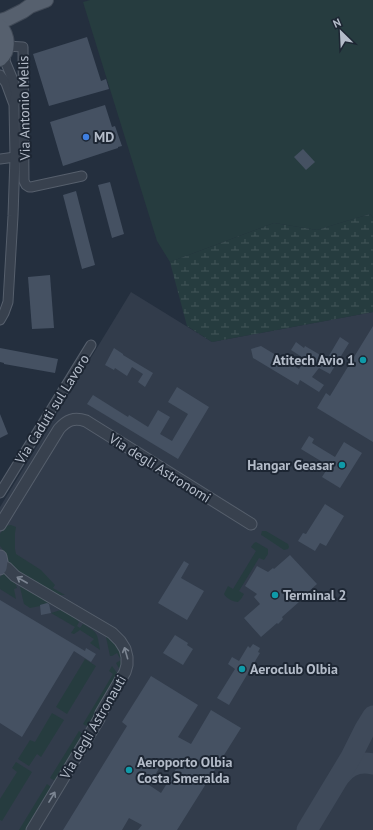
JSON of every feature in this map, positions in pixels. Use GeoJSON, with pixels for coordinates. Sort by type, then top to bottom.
{"type":"FeatureCollection","features":[{"type":"Feature","properties":{"kind":"main road"},"geometry":{"type":"LineString","coordinates":[[0,21],[46,0]]}},
{"type":"Feature","properties":{"kind":"main road"},"geometry":{"type":"LineString","coordinates":[[5,49],[10,30],[23,11]]}},
{"type":"Feature","properties":{"kind":"main road"},"geometry":{"type":"LineString","coordinates":[[0,26],[4,30],[5,49]]}},
{"type":"Feature","properties":{"kind":"street","name":"Via Antonio Melis"},"geometry":{"type":"LineString","coordinates":[[5,49],[23,47],[24,181],[26,185],[31,187],[82,176]]}},
{"type":"Feature","properties":{"kind":"street"},"geometry":{"type":"LineString","coordinates":[[0,320],[8,302],[15,157],[14,105],[16,93],[5,61],[5,49]]}},
{"type":"Feature","properties":{"kind":"street"},"geometry":{"type":"LineString","coordinates":[[0,75],[6,83],[14,105]]}},
{"type":"Feature","properties":{"kind":"street"},"geometry":{"type":"LineString","coordinates":[[0,160],[15,157]]}},
{"type":"Feature","properties":{"kind":"street","name":"Via Caduti sul Lavoro"},"geometry":{"type":"LineString","coordinates":[[0,493],[91,345]]}},
{"type":"Feature","properties":{"kind":"street","name":"Via degli Astronomi"},"geometry":{"type":"LineString","coordinates":[[0,525],[59,429],[68,421],[77,419],[86,421],[251,524]]}},
{"type":"Feature","properties":{"kind":"street","name":"Via degli Astronauti"},"geometry":{"type":"LineString","coordinates":[[0,563],[15,576],[112,633],[123,645],[127,657],[127,668],[99,719],[32,830]]}},
{"type":"Feature","properties":{"kind":"shaded area"},"geometry":{"type":"Polygon","coordinates":[[[131,292],[212,342],[373,312],[373,830],[0,830],[0,507],[131,292]]]}},
{"type":"Feature","properties":{"kind":"green space"},"geometry":{"type":"Polygon","coordinates":[[[90,0],[373,0],[373,218],[370,214],[317,230],[274,223],[170,262],[157,241],[83,2],[90,0]]]}},
{"type":"Feature","properties":{"kind":"green space"},"geometry":{"type":"Polygon","coordinates":[[[370,214],[373,218],[373,312],[212,342],[187,326],[170,262],[274,223],[317,230],[370,214]]]}},
{"type":"Feature","properties":{"kind":"green space"},"geometry":{"type":"Polygon","coordinates":[[[11,525],[16,527],[16,554],[41,570],[55,585],[53,588],[65,595],[56,595],[11,569],[0,546],[0,534],[5,526],[11,525]]]}},
{"type":"Feature","properties":{"kind":"green space"},"geometry":{"type":"Polygon","coordinates":[[[262,531],[266,531],[288,544],[288,549],[284,550],[261,535],[262,531]]]}},
{"type":"Feature","properties":{"kind":"green space"},"geometry":{"type":"Polygon","coordinates":[[[256,542],[268,549],[268,554],[264,560],[259,558],[239,591],[244,594],[241,599],[238,602],[232,601],[224,594],[228,586],[233,589],[256,551],[251,547],[256,542]]]}},
{"type":"Feature","properties":{"kind":"green space"},"geometry":{"type":"Polygon","coordinates":[[[5,572],[16,585],[17,588],[14,589],[16,599],[0,589],[0,577],[5,572]]]}},
{"type":"Feature","properties":{"kind":"green space"},"geometry":{"type":"Polygon","coordinates":[[[19,583],[52,604],[49,603],[30,608],[24,604],[19,583]]]}},
{"type":"Feature","properties":{"kind":"green space"},"geometry":{"type":"Polygon","coordinates":[[[64,609],[74,614],[79,622],[77,626],[80,628],[83,624],[94,631],[97,636],[100,650],[90,643],[94,639],[80,630],[74,634],[71,633],[75,627],[51,613],[64,609]]]}},
{"type":"Feature","properties":{"kind":"green space"},"geometry":{"type":"Polygon","coordinates":[[[108,635],[113,638],[123,654],[121,672],[116,663],[121,660],[117,653],[110,656],[106,637],[108,635]]]}},
{"type":"Feature","properties":{"kind":"green space"},"geometry":{"type":"Polygon","coordinates":[[[85,659],[96,666],[67,714],[56,707],[85,659]]]}},
{"type":"Feature","properties":{"kind":"green space"},"geometry":{"type":"Polygon","coordinates":[[[112,666],[120,677],[90,728],[83,724],[113,674],[109,671],[112,666]]]}},
{"type":"Feature","properties":{"kind":"green space"},"geometry":{"type":"Polygon","coordinates":[[[52,713],[64,720],[41,757],[37,754],[29,766],[18,759],[30,740],[35,742],[52,713]]]}},
{"type":"Feature","properties":{"kind":"green space"},"geometry":{"type":"Polygon","coordinates":[[[79,731],[83,734],[85,732],[87,733],[57,782],[50,778],[79,731]]]}},
{"type":"Feature","properties":{"kind":"green space"},"geometry":{"type":"Polygon","coordinates":[[[16,762],[32,772],[2,821],[0,820],[0,799],[17,772],[12,768],[16,762]]]}},
{"type":"Feature","properties":{"kind":"green space"},"geometry":{"type":"Polygon","coordinates":[[[47,784],[51,787],[53,784],[55,785],[28,830],[19,830],[47,784]]]}},
{"type":"Feature","properties":{"kind":"building"},"geometry":{"type":"Polygon","coordinates":[[[87,37],[101,81],[106,79],[109,89],[49,106],[33,54],[87,37]]]}},
{"type":"Feature","properties":{"kind":"building","name":"MD"},"geometry":{"type":"Polygon","coordinates":[[[105,105],[112,127],[115,126],[122,146],[63,166],[50,122],[105,105]]]}},
{"type":"Feature","properties":{"kind":"building"},"geometry":{"type":"Polygon","coordinates":[[[303,149],[315,162],[306,170],[294,157],[303,149]]]}},
{"type":"Feature","properties":{"kind":"building"},"geometry":{"type":"Polygon","coordinates":[[[110,182],[124,234],[112,238],[98,185],[110,182]]]}},
{"type":"Feature","properties":{"kind":"building"},"geometry":{"type":"Polygon","coordinates":[[[76,191],[95,265],[82,269],[63,195],[76,191]]]}},
{"type":"Feature","properties":{"kind":"building"},"geometry":{"type":"Polygon","coordinates":[[[50,275],[54,328],[32,329],[28,277],[50,275]]]}},
{"type":"Feature","properties":{"kind":"building","name":"Atitech Avio 1"},"geometry":{"type":"Polygon","coordinates":[[[373,326],[373,442],[317,408],[326,393],[330,396],[373,326]]]}},
{"type":"Feature","properties":{"kind":"building"},"geometry":{"type":"Polygon","coordinates":[[[340,337],[349,343],[330,374],[319,368],[312,377],[324,385],[319,392],[300,380],[298,385],[253,358],[251,349],[261,346],[299,369],[305,359],[291,350],[296,342],[304,348],[305,346],[327,359],[340,337]]]}},
{"type":"Feature","properties":{"kind":"building"},"geometry":{"type":"Polygon","coordinates":[[[0,348],[58,359],[55,373],[4,364],[0,362],[0,348]]]}},
{"type":"Feature","properties":{"kind":"building"},"geometry":{"type":"Polygon","coordinates":[[[114,348],[153,373],[145,387],[138,382],[143,374],[132,367],[127,376],[115,368],[114,370],[105,365],[114,348]]]}},
{"type":"Feature","properties":{"kind":"building"},"geometry":{"type":"Polygon","coordinates":[[[177,387],[209,407],[178,459],[87,404],[93,395],[128,417],[129,415],[148,427],[158,410],[170,417],[160,434],[172,441],[188,414],[168,402],[177,387]]]}},
{"type":"Feature","properties":{"kind":"building"},"geometry":{"type":"Polygon","coordinates":[[[0,414],[8,434],[0,438],[0,414]]]}},
{"type":"Feature","properties":{"kind":"building","name":"Hangar Geasar"},"geometry":{"type":"Polygon","coordinates":[[[309,436],[314,439],[312,443],[335,457],[344,442],[362,453],[340,488],[322,477],[329,466],[301,449],[309,436]]]}},
{"type":"Feature","properties":{"kind":"building"},"geometry":{"type":"Polygon","coordinates":[[[325,504],[344,516],[326,546],[320,543],[315,551],[298,541],[303,533],[306,534],[325,504]]]}},
{"type":"Feature","properties":{"kind":"building"},"geometry":{"type":"Polygon","coordinates":[[[290,555],[317,584],[282,617],[283,619],[278,624],[277,623],[261,637],[244,618],[260,604],[254,597],[257,594],[245,586],[257,566],[268,572],[273,568],[274,569],[290,555]]]}},
{"type":"Feature","properties":{"kind":"building"},"geometry":{"type":"Polygon","coordinates":[[[184,561],[189,564],[181,578],[204,591],[187,620],[158,603],[184,561]]]}},
{"type":"Feature","properties":{"kind":"building"},"geometry":{"type":"Polygon","coordinates":[[[0,600],[85,651],[86,648],[96,654],[91,662],[74,651],[22,737],[0,723],[0,600]]]}},
{"type":"Feature","properties":{"kind":"building"},"geometry":{"type":"Polygon","coordinates":[[[47,603],[49,604],[51,613],[41,615],[40,605],[47,603]]]}},
{"type":"Feature","properties":{"kind":"building"},"geometry":{"type":"Polygon","coordinates":[[[175,635],[188,643],[187,645],[193,649],[183,665],[163,653],[175,635]]]}},
{"type":"Feature","properties":{"kind":"building","name":"Aeroclub Olbia"},"geometry":{"type":"Polygon","coordinates":[[[253,644],[260,648],[258,652],[260,653],[229,705],[217,698],[235,669],[228,664],[232,657],[239,661],[248,646],[250,648],[253,644]]]}},
{"type":"Feature","properties":{"kind":"building","name":"Aeroporto Olbia Costa Smeralda"},"geometry":{"type":"Polygon","coordinates":[[[151,676],[198,705],[178,737],[191,744],[211,710],[241,728],[177,830],[138,830],[142,825],[129,818],[122,830],[63,830],[127,726],[122,722],[151,676]],[[163,762],[149,785],[161,793],[176,769],[163,762]]]}},
{"type":"Feature","properties":{"kind":"taxiway"},"geometry":{"type":"LineString","coordinates":[[307,830],[351,757],[373,716]]}},
{"type":"Feature","properties":{"kind":"taxiway"},"geometry":{"type":"LineString","coordinates":[[340,776],[347,769],[355,765],[363,763],[373,764]]}},
{"type":"Feature","properties":{"kind":"place","name":"MD"},"geometry":{"type":"Point","coordinates":[86,137]}},
{"type":"Feature","properties":{"kind":"place","name":"Atitech Avio 1"},"geometry":{"type":"Point","coordinates":[363,360]}},
{"type":"Feature","properties":{"kind":"place","name":"Hangar Geasar"},"geometry":{"type":"Point","coordinates":[342,465]}},
{"type":"Feature","properties":{"kind":"place","name":"Terminal 2"},"geometry":{"type":"Point","coordinates":[275,595]}},
{"type":"Feature","properties":{"kind":"place","name":"Aeroclub Olbia"},"geometry":{"type":"Point","coordinates":[242,669]}},
{"type":"Feature","properties":{"kind":"place","name":"Aeroporto Olbia Costa Smeralda"},"geometry":{"type":"Point","coordinates":[129,770]}}]}
